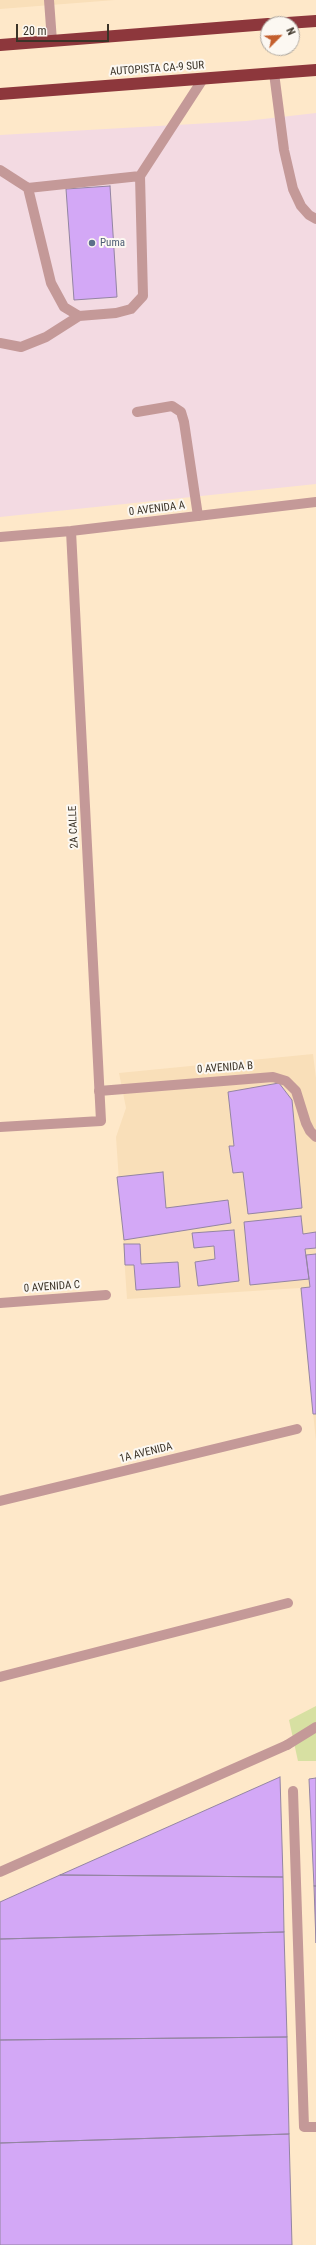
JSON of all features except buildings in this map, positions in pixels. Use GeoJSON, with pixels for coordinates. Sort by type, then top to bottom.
{"type":"FeatureCollection","features":[{"type":"Feature","properties":{"kind":"highway"},"geometry":{"type":"LineString","coordinates":[[300,22],[316,21]]}},
{"type":"Feature","properties":{"kind":"highway"},"geometry":{"type":"LineString","coordinates":[[0,45],[260,25]]}},
{"type":"Feature","properties":{"kind":"highway","name":"AUTOPISTA CA-9 SUR"},"geometry":{"type":"LineString","coordinates":[[0,94],[316,70]]}},
{"type":"Feature","properties":{"kind":"street"},"geometry":{"type":"LineString","coordinates":[[49,0],[52,41]]}},
{"type":"Feature","properties":{"kind":"street"},"geometry":{"type":"LineString","coordinates":[[274,73],[284,150],[293,189],[301,206],[316,220]]}},
{"type":"Feature","properties":{"kind":"street"},"geometry":{"type":"LineString","coordinates":[[0,343],[21,347],[46,337],[79,316],[116,313],[131,309],[143,296],[140,176],[203,78]]}},
{"type":"Feature","properties":{"kind":"street"},"geometry":{"type":"LineString","coordinates":[[0,170],[28,188],[140,176]]}},
{"type":"Feature","properties":{"kind":"street"},"geometry":{"type":"LineString","coordinates":[[28,188],[51,283],[64,306],[79,316]]}},
{"type":"Feature","properties":{"kind":"street"},"geometry":{"type":"LineString","coordinates":[[137,412],[172,406],[180,412],[184,422],[198,516]]}},
{"type":"Feature","properties":{"kind":"street","name":"0 AVENIDA A"},"geometry":{"type":"LineString","coordinates":[[0,537],[71,531],[316,502]]}},
{"type":"Feature","properties":{"kind":"street","name":"2A CALLE"},"geometry":{"type":"LineString","coordinates":[[0,1127],[101,1121],[71,531]]}},
{"type":"Feature","properties":{"kind":"street","name":"0 AVENIDA B"},"geometry":{"type":"LineString","coordinates":[[99,1091],[273,1077],[286,1081],[296,1091],[306,1123],[310,1131],[316,1137]]}},
{"type":"Feature","properties":{"kind":"street","name":"0 AVENIDA C"},"geometry":{"type":"LineString","coordinates":[[0,1303],[106,1295]]}},
{"type":"Feature","properties":{"kind":"street","name":"1A AVENIDA"},"geometry":{"type":"LineString","coordinates":[[0,1501],[297,1429]]}},
{"type":"Feature","properties":{"kind":"street"},"geometry":{"type":"LineString","coordinates":[[0,1677],[288,1604]]}},
{"type":"Feature","properties":{"kind":"street"},"geometry":{"type":"LineString","coordinates":[[0,1872],[287,1745],[316,1727]]}},
{"type":"Feature","properties":{"kind":"street"},"geometry":{"type":"LineString","coordinates":[[293,1791],[304,2127],[316,2127]]}},
{"type":"Feature","properties":{"kind":"shaded area"},"geometry":{"type":"Polygon","coordinates":[[[0,0],[115,0],[0,9],[0,0]]]}},
{"type":"Feature","properties":{"kind":"shaded area"},"geometry":{"type":"Polygon","coordinates":[[[316,113],[316,484],[0,517],[0,135],[246,121],[316,113]]]}},
{"type":"Feature","properties":{"kind":"shaded area"},"geometry":{"type":"Polygon","coordinates":[[[313,1054],[316,1078],[316,1441],[300,1288],[127,1299],[116,1137],[126,1108],[119,1073],[313,1054]]]}},
{"type":"Feature","properties":{"kind":"green space"},"geometry":{"type":"Polygon","coordinates":[[[316,1706],[316,1761],[298,1761],[289,1720],[316,1706]]]}},
{"type":"Feature","properties":{"kind":"place","name":"Puma"},"geometry":{"type":"Point","coordinates":[92,243]}}]}
